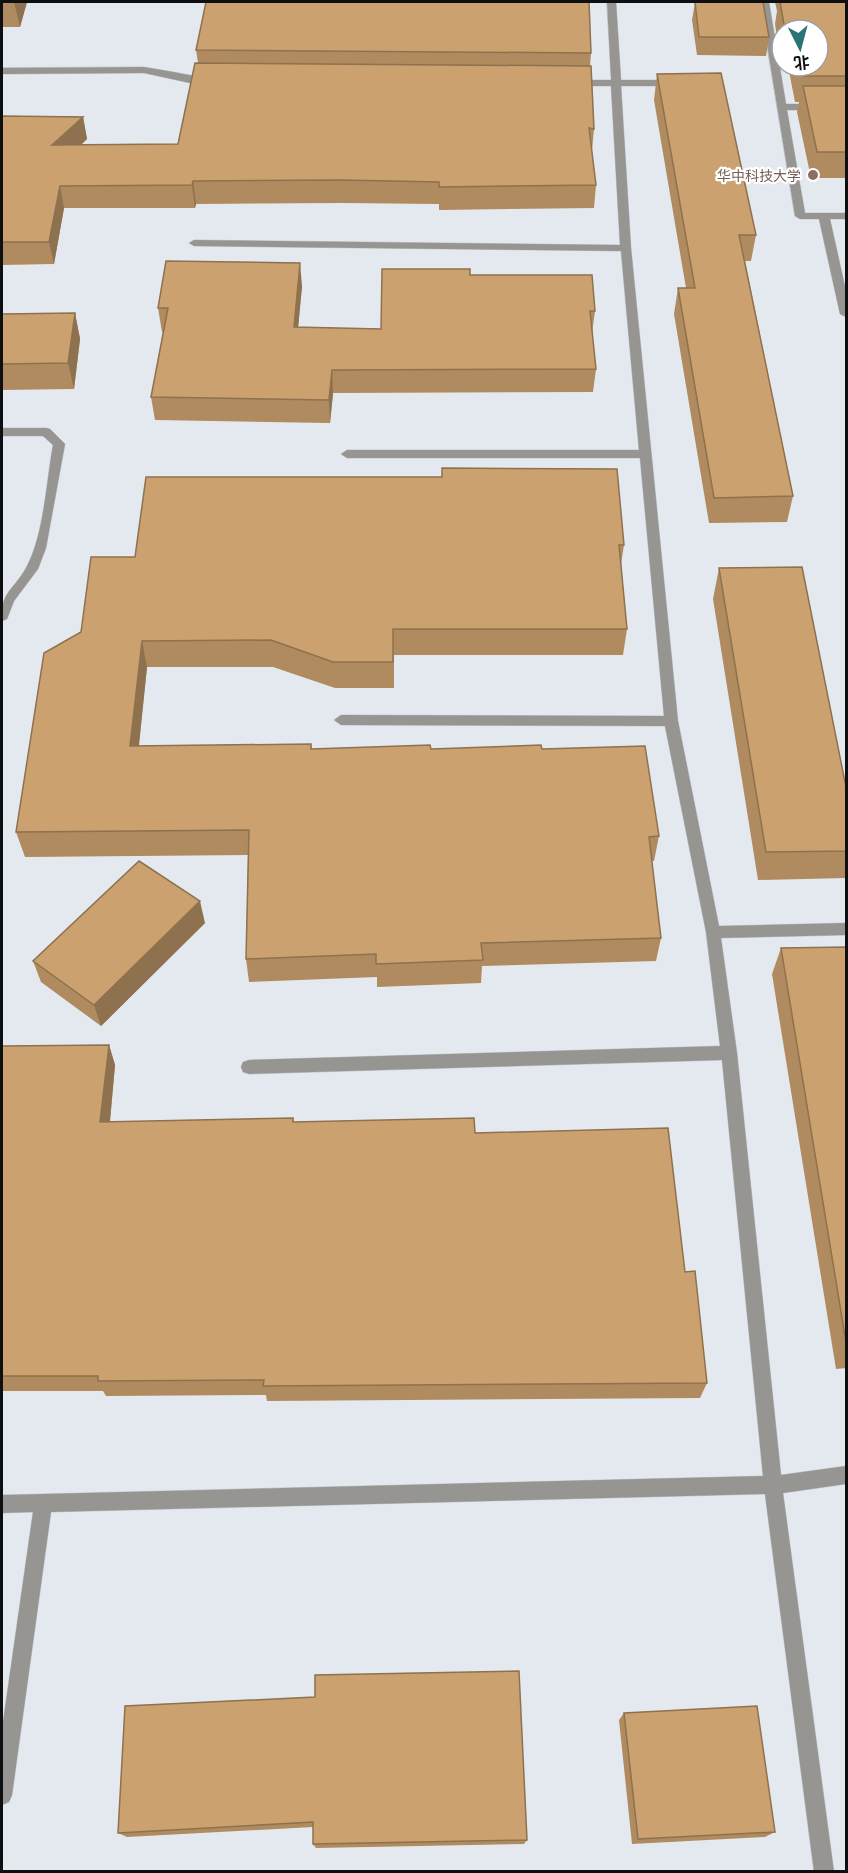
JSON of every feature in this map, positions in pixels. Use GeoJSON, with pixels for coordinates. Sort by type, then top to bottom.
{"type":"FeatureCollection","features":[{"type":"Feature","properties":{"kind":"street"},"geometry":{"type":"LineString","coordinates":[[612,2],[626,248],[671,721],[713,932],[729,1053],[773,1485],[824,1872]]}},
{"type":"Feature","properties":{"kind":"street"},"geometry":{"type":"LineString","coordinates":[[764,2],[773,20],[781,107],[800,216],[846,216]]}},
{"type":"Feature","properties":{"kind":"street"},"geometry":{"type":"LineString","coordinates":[[2,71],[144,70],[190,81],[225,81]]}},
{"type":"Feature","properties":{"kind":"street"},"geometry":{"type":"LineString","coordinates":[[556,83],[687,84]]}},
{"type":"Feature","properties":{"kind":"street"},"geometry":{"type":"LineString","coordinates":[[781,107],[846,107]]}},
{"type":"Feature","properties":{"kind":"street"},"geometry":{"type":"LineString","coordinates":[[824,216],[846,314]]}},
{"type":"Feature","properties":{"kind":"street"},"geometry":{"type":"LineString","coordinates":[[194,243],[626,248]]}},
{"type":"Feature","properties":{"kind":"street"},"geometry":{"type":"LineString","coordinates":[[2,432],[46,432],[59,444],[35,565],[5,602],[2,616]]}},
{"type":"Feature","properties":{"kind":"street"},"geometry":{"type":"LineString","coordinates":[[346,454],[645,454]]}},
{"type":"Feature","properties":{"kind":"street"},"geometry":{"type":"LineString","coordinates":[[341,720],[671,721]]}},
{"type":"Feature","properties":{"kind":"street"},"geometry":{"type":"LineString","coordinates":[[713,932],[846,929]]}},
{"type":"Feature","properties":{"kind":"street"},"geometry":{"type":"LineString","coordinates":[[249,1067],[729,1053]]}},
{"type":"Feature","properties":{"kind":"street"},"geometry":{"type":"LineString","coordinates":[[2,1504],[43,1505],[773,1485],[846,1475]]}},
{"type":"Feature","properties":{"kind":"street"},"geometry":{"type":"LineString","coordinates":[[2,1795],[43,1505]]}},
{"type":"Feature","properties":{"kind":"building"},"geometry":{"type":"Polygon","coordinates":[[[206,2],[589,2],[591,53],[196,50],[206,2]]]}},
{"type":"Feature","properties":{"kind":"building"},"geometry":{"type":"Polygon","coordinates":[[[695,2],[763,2],[769,37],[699,37],[695,2]]]}},
{"type":"Feature","properties":{"kind":"building"},"geometry":{"type":"Polygon","coordinates":[[[780,2],[846,2],[846,76],[830,76],[830,18],[783,18],[780,2]]]}},
{"type":"Feature","properties":{"kind":"building"},"geometry":{"type":"Polygon","coordinates":[[[195,63],[591,66],[594,129],[589,128],[596,185],[439,187],[439,182],[341,180],[193,181],[192,185],[60,186],[49,242],[2,242],[2,116],[83,117],[52,145],[178,144],[195,63]]]}},
{"type":"Feature","properties":{"kind":"building"},"geometry":{"type":"Polygon","coordinates":[[[721,73],[756,235],[739,235],[793,496],[714,498],[678,288],[695,288],[657,74],[721,73]]]}},
{"type":"Feature","properties":{"kind":"building"},"geometry":{"type":"Polygon","coordinates":[[[803,86],[846,86],[846,152],[817,152],[803,86]]]}},
{"type":"Feature","properties":{"kind":"building"},"geometry":{"type":"Polygon","coordinates":[[[166,261],[300,263],[294,327],[381,329],[382,269],[470,269],[470,275],[592,275],[595,311],[590,311],[596,369],[332,370],[329,400],[151,397],[168,308],[158,308],[166,261]]]}},
{"type":"Feature","properties":{"kind":"building"},"geometry":{"type":"Polygon","coordinates":[[[75,313],[68,363],[2,364],[2,314],[75,313]]]}},
{"type":"Feature","properties":{"kind":"building"},"geometry":{"type":"Polygon","coordinates":[[[442,468],[617,469],[624,545],[619,545],[627,629],[393,629],[393,662],[333,662],[271,640],[142,641],[130,746],[311,744],[311,749],[430,745],[431,749],[541,745],[542,749],[645,746],[659,836],[649,837],[661,938],[481,943],[483,960],[376,964],[376,954],[246,959],[249,830],[16,832],[44,653],[81,632],[91,557],[135,557],[146,477],[442,477],[442,468]]]}},
{"type":"Feature","properties":{"kind":"building"},"geometry":{"type":"Polygon","coordinates":[[[802,567],[846,787],[846,851],[766,852],[719,568],[802,567]]]}},
{"type":"Feature","properties":{"kind":"building"},"geometry":{"type":"Polygon","coordinates":[[[139,861],[200,901],[94,1005],[33,961],[139,861]]]}},
{"type":"Feature","properties":{"kind":"building"},"geometry":{"type":"Polygon","coordinates":[[[846,947],[846,1342],[781,948],[846,947]]]}},
{"type":"Feature","properties":{"kind":"building"},"geometry":{"type":"Polygon","coordinates":[[[109,1045],[100,1122],[293,1118],[293,1122],[474,1118],[475,1133],[668,1128],[685,1272],[695,1271],[707,1383],[263,1386],[264,1380],[98,1381],[98,1376],[2,1376],[2,1046],[109,1045]]]}},
{"type":"Feature","properties":{"kind":"building"},"geometry":{"type":"Polygon","coordinates":[[[519,1671],[527,1840],[313,1844],[313,1822],[118,1833],[125,1706],[315,1697],[315,1675],[519,1671]]]}},
{"type":"Feature","properties":{"kind":"building"},"geometry":{"type":"Polygon","coordinates":[[[757,1706],[775,1832],[638,1839],[624,1713],[757,1706]]]}},
{"type":"Feature","properties":{"kind":"place","name":"华中科技大学"},"geometry":{"type":"Point","coordinates":[813,175]}}]}
